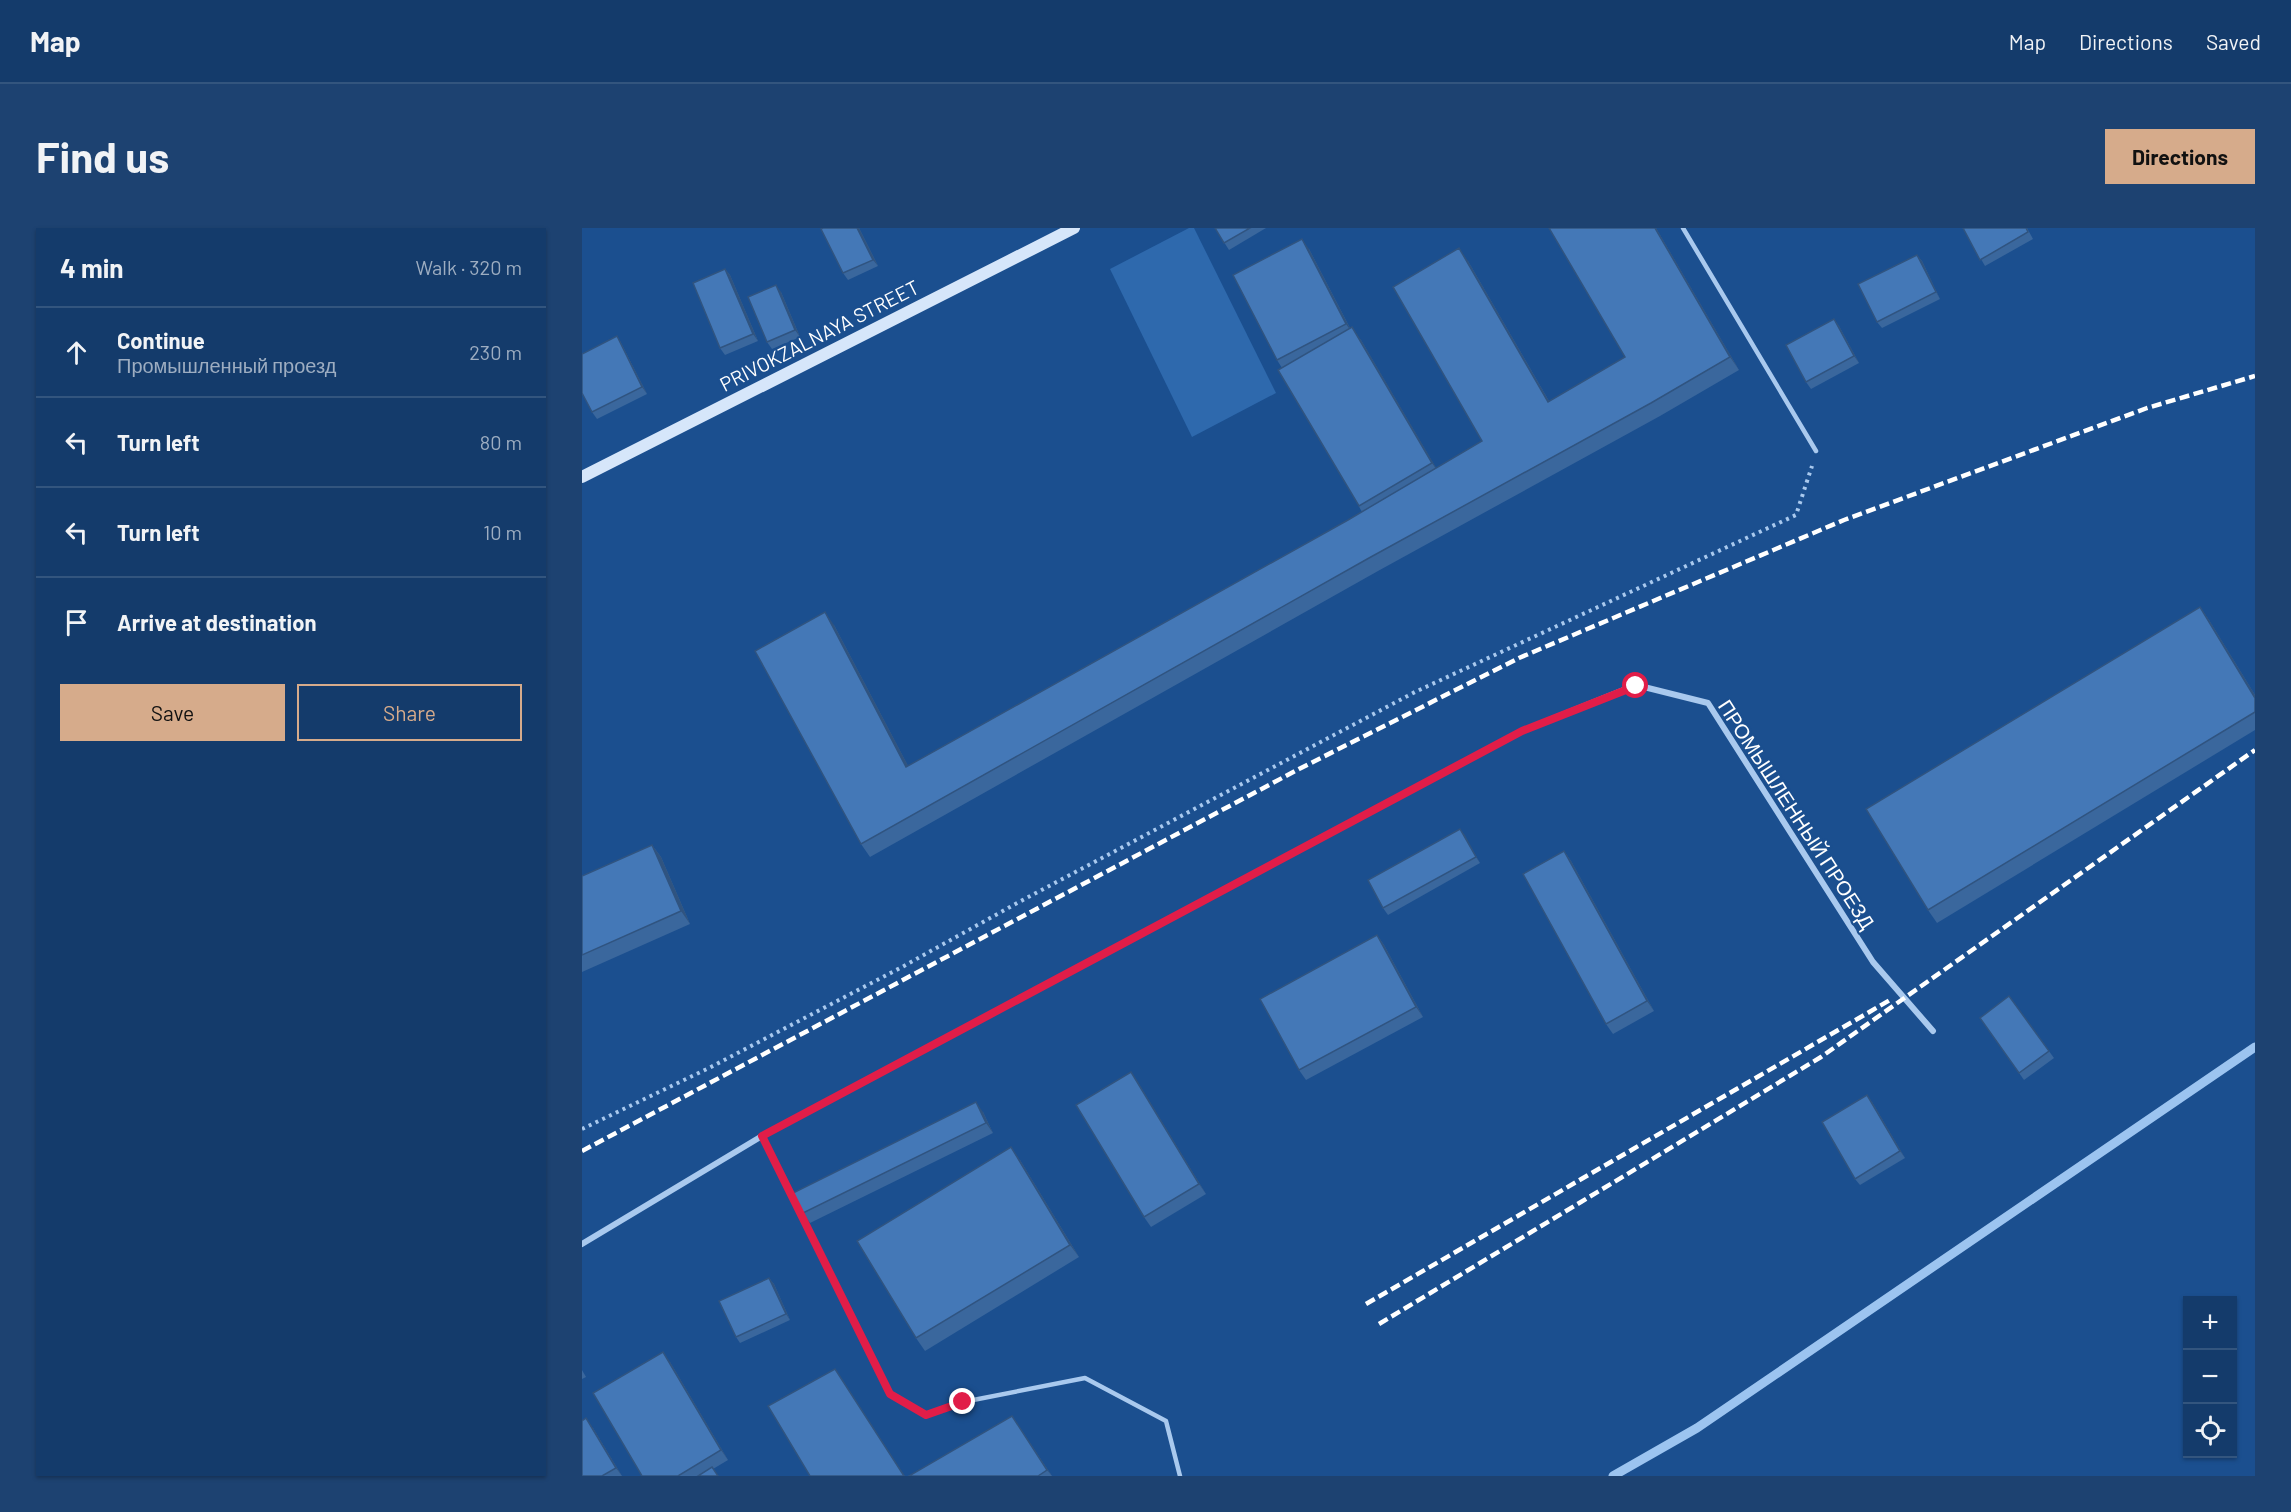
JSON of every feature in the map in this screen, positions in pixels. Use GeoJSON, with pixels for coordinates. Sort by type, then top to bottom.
{"type":"FeatureCollection","features":[{"type":"Feature","properties":{"kind":"street","name":"PRIVOKZALNAYA STREET"},"geometry":{"type":"LineString","coordinates":[[582,477],[1074,228]]}},
{"type":"Feature","properties":{"kind":"street","name":"ПРОМЫШЛЕННЫЙ ПРОЕЗД"},"geometry":{"type":"LineString","coordinates":[[582,1244],[762,1136],[1522,731],[1636,686],[1708,703],[1873,962],[1933,1031]]}},
{"type":"Feature","properties":{"kind":"lane"},"geometry":{"type":"LineString","coordinates":[[1683,228],[1816,451]]}},
{"type":"Feature","properties":{"kind":"lane"},"geometry":{"type":"LineString","coordinates":[[762,1136],[890,1394],[926,1415],[963,1402],[1086,1378],[1166,1421],[1180,1476]]}},
{"type":"Feature","properties":{"kind":"path"},"geometry":{"type":"LineString","coordinates":[[582,1129],[709,1068],[902,968],[1019,902],[1414,692],[1796,514],[1816,451]]}},
{"type":"Feature","properties":{"kind":"shaded area"},"geometry":{"type":"Polygon","coordinates":[[[1189,228],[1194,228],[1276,393],[1192,437],[1110,269],[1189,228]]]}},
{"type":"Feature","properties":{"kind":"building"},"geometry":{"type":"Polygon","coordinates":[[[857,228],[873,260],[843,273],[821,229],[857,228]]]}},
{"type":"Feature","properties":{"kind":"building"},"geometry":{"type":"Polygon","coordinates":[[[1215,228],[1250,228],[1224,243],[1215,228]]]}},
{"type":"Feature","properties":{"kind":"building"},"geometry":{"type":"Polygon","coordinates":[[[1549,228],[1655,228],[1730,357],[861,844],[755,651],[825,612],[906,767],[1348,520],[1482,441],[1393,287],[1459,248],[1548,402],[1625,357],[1549,228]]]}},
{"type":"Feature","properties":{"kind":"building"},"geometry":{"type":"Polygon","coordinates":[[[1963,228],[2026,228],[2028,232],[1980,260],[1963,228]]]}},
{"type":"Feature","properties":{"kind":"building"},"geometry":{"type":"Polygon","coordinates":[[[1302,239],[1346,324],[1277,360],[1233,275],[1302,239]]]}},
{"type":"Feature","properties":{"kind":"building"},"geometry":{"type":"Polygon","coordinates":[[[1917,255],[1936,292],[1877,322],[1858,284],[1917,255]]]}},
{"type":"Feature","properties":{"kind":"building"},"geometry":{"type":"Polygon","coordinates":[[[725,269],[753,334],[720,348],[693,283],[725,269]]]}},
{"type":"Feature","properties":{"kind":"building"},"geometry":{"type":"Polygon","coordinates":[[[776,285],[795,330],[767,342],[748,297],[776,285]]]}},
{"type":"Feature","properties":{"kind":"building"},"geometry":{"type":"Polygon","coordinates":[[[1834,319],[1854,356],[1806,382],[1786,345],[1834,319]]]}},
{"type":"Feature","properties":{"kind":"building"},"geometry":{"type":"Polygon","coordinates":[[[1352,327],[1432,463],[1359,506],[1278,370],[1352,327]]]}},
{"type":"Feature","properties":{"kind":"building"},"geometry":{"type":"Polygon","coordinates":[[[617,336],[642,387],[592,412],[582,393],[582,354],[617,336]]]}},
{"type":"Feature","properties":{"kind":"building"},"geometry":{"type":"Polygon","coordinates":[[[2200,607],[2255,698],[2255,712],[1928,910],[1866,809],[2200,607]]]}},
{"type":"Feature","properties":{"kind":"building"},"geometry":{"type":"Polygon","coordinates":[[[1460,829],[1476,857],[1383,908],[1368,880],[1460,829]]]}},
{"type":"Feature","properties":{"kind":"building"},"geometry":{"type":"Polygon","coordinates":[[[652,845],[681,911],[582,955],[582,876],[652,845]]]}},
{"type":"Feature","properties":{"kind":"building"},"geometry":{"type":"Polygon","coordinates":[[[1564,851],[1647,1001],[1606,1024],[1523,874],[1564,851]]]}},
{"type":"Feature","properties":{"kind":"building"},"geometry":{"type":"Polygon","coordinates":[[[1377,935],[1416,1007],[1299,1070],[1260,999],[1377,935]]]}},
{"type":"Feature","properties":{"kind":"building"},"geometry":{"type":"Polygon","coordinates":[[[2009,996],[2049,1051],[2019,1073],[1980,1018],[2009,996]]]}},
{"type":"Feature","properties":{"kind":"building"},"geometry":{"type":"Polygon","coordinates":[[[1131,1072],[1199,1184],[1144,1217],[1076,1105],[1131,1072]]]}},
{"type":"Feature","properties":{"kind":"building"},"geometry":{"type":"Polygon","coordinates":[[[1867,1095],[1900,1151],[1855,1179],[1822,1122],[1867,1095]]]}},
{"type":"Feature","properties":{"kind":"building"},"geometry":{"type":"Polygon","coordinates":[[[976,1102],[986,1123],[803,1213],[793,1193],[976,1102]]]}},
{"type":"Feature","properties":{"kind":"building"},"geometry":{"type":"Polygon","coordinates":[[[1011,1147],[1070,1245],[916,1338],[857,1241],[1011,1147]]]}},
{"type":"Feature","properties":{"kind":"building"},"geometry":{"type":"Polygon","coordinates":[[[769,1278],[786,1314],[736,1337],[719,1301],[769,1278]]]}},
{"type":"Feature","properties":{"kind":"building"},"geometry":{"type":"Polygon","coordinates":[[[663,1352],[721,1450],[678,1476],[642,1476],[593,1393],[663,1352]]]}},
{"type":"Feature","properties":{"kind":"building"},"geometry":{"type":"Polygon","coordinates":[[[835,1369],[904,1476],[810,1476],[768,1406],[835,1369]]]}},
{"type":"Feature","properties":{"kind":"building"},"geometry":{"type":"Polygon","coordinates":[[[1012,1416],[1047,1470],[1038,1476],[909,1476],[1012,1416]]]}},
{"type":"Feature","properties":{"kind":"building"},"geometry":{"type":"Polygon","coordinates":[[[586,1418],[616,1468],[602,1476],[582,1476],[582,1421],[586,1418]]]}},
{"type":"Feature","properties":{"kind":"building"},"geometry":{"type":"Polygon","coordinates":[[[712,1467],[718,1476],[698,1476],[712,1467]]]}},
{"type":"Feature","properties":{"kind":"waterway"},"geometry":{"type":"LineString","coordinates":[[1613,1476],[1697,1428],[2255,1047]]}},
{"type":"Feature","properties":{"kind":"railway"},"geometry":{"type":"LineString","coordinates":[[582,1151],[1299,769],[1519,658],[1844,520],[2147,408],[2255,376]]}},
{"type":"Feature","properties":{"kind":"railway"},"geometry":{"type":"LineString","coordinates":[[1379,1324],[1821,1057],[2255,750]]}},
{"type":"Feature","properties":{"kind":"railway"},"geometry":{"type":"LineString","coordinates":[[1366,1304],[1890,1000]]}},
{"type":"Feature","properties":{"kind":"route"},"geometry":{"type":"LineString","coordinates":[[963,1402],[926,1415],[890,1394],[762,1136],[1522,731],[1636,686]]}}]}
